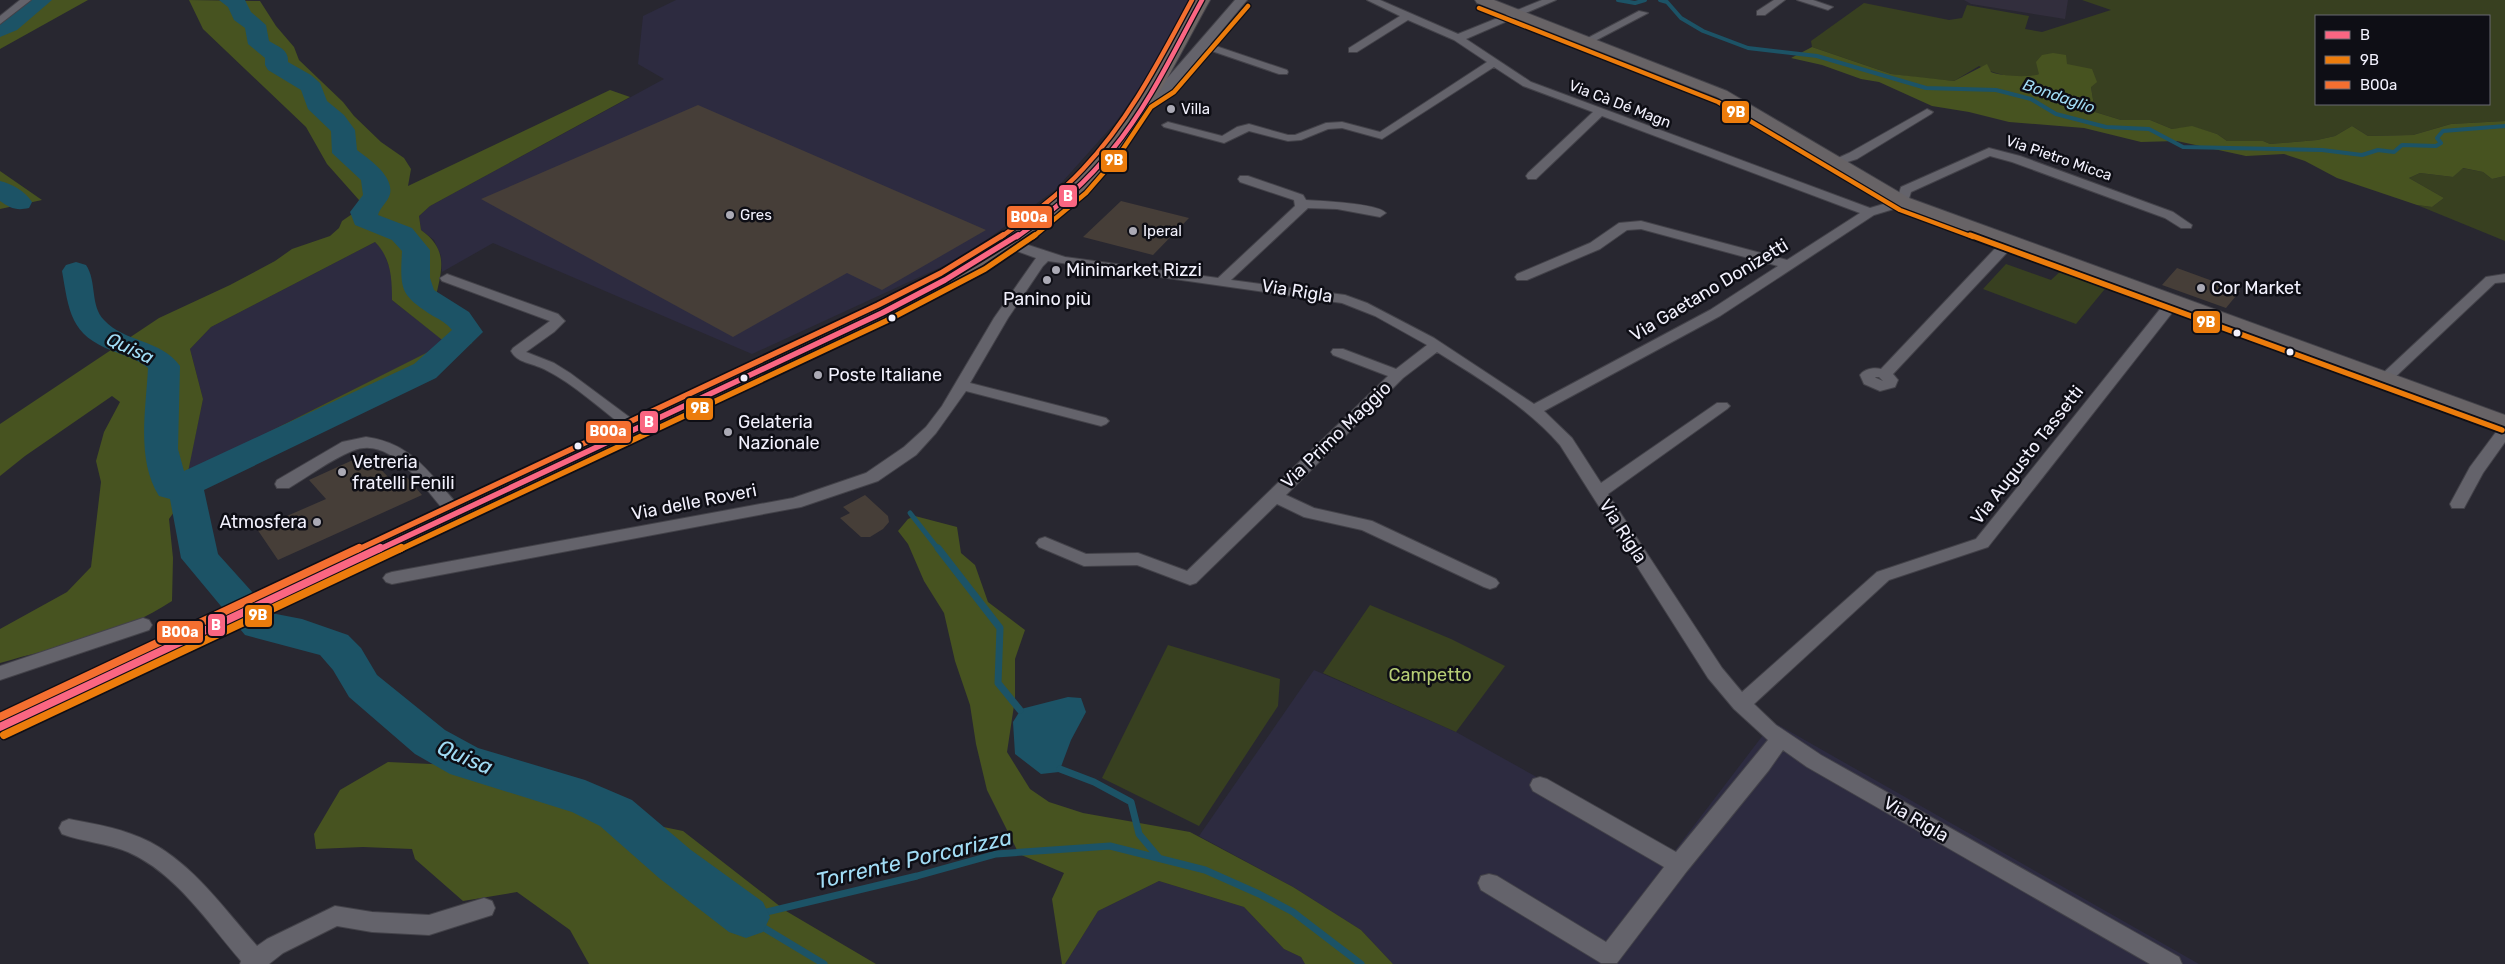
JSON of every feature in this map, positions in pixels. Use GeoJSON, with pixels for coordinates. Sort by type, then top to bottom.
{"type":"FeatureCollection","features":[{"type":"Feature","properties":{"kind":"main road"},"geometry":{"type":"LineString","coordinates":[[0,727],[923,294],[973,266],[1008,243],[1080,186],[1112,150],[1145,101],[1202,0]]}},
{"type":"Feature","properties":{"kind":"main road"},"geometry":{"type":"LineString","coordinates":[[1482,0],[1722,94],[1903,202],[2387,377],[2505,422]]}},
{"type":"Feature","properties":{"kind":"street"},"geometry":{"type":"LineString","coordinates":[[0,21],[26,0]]}},
{"type":"Feature","properties":{"kind":"street"},"geometry":{"type":"LineString","coordinates":[[1145,101],[1168,86],[1241,0]]}},
{"type":"Feature","properties":{"kind":"street","name":"Via Cà Dé Magn"},"geometry":{"type":"LineString","coordinates":[[1372,0],[1458,38],[1527,84],[1599,113],[1870,212]]}},
{"type":"Feature","properties":{"kind":"street"},"geometry":{"type":"LineString","coordinates":[[1458,38],[1551,0]]}},
{"type":"Feature","properties":{"kind":"street"},"geometry":{"type":"LineString","coordinates":[[1761,12],[1780,0]]}},
{"type":"Feature","properties":{"kind":"street"},"geometry":{"type":"LineString","coordinates":[[1802,0],[1828,7]]}},
{"type":"Feature","properties":{"kind":"street"},"geometry":{"type":"LineString","coordinates":[[1587,41],[1643,13]]}},
{"type":"Feature","properties":{"kind":"street"},"geometry":{"type":"LineString","coordinates":[[1353,50],[1409,15]]}},
{"type":"Feature","properties":{"kind":"street"},"geometry":{"type":"LineString","coordinates":[[1204,45],[1283,72]]}},
{"type":"Feature","properties":{"kind":"street"},"geometry":{"type":"LineString","coordinates":[[1168,125],[1224,140],[1241,129],[1249,127],[1288,138],[1297,138],[1326,126],[1342,125],[1382,136],[1494,62]]}},
{"type":"Feature","properties":{"kind":"street"},"geometry":{"type":"LineString","coordinates":[[1162,72],[1174,70],[1188,64]]}},
{"type":"Feature","properties":{"kind":"street"},"geometry":{"type":"LineString","coordinates":[[1835,162],[1853,156],[1927,112]]}},
{"type":"Feature","properties":{"kind":"street"},"geometry":{"type":"LineString","coordinates":[[1532,176],[1599,113]]}},
{"type":"Feature","properties":{"kind":"street","name":"Via Pietro Micca"},"geometry":{"type":"LineString","coordinates":[[1903,202],[1906,190],[1989,152],[2016,159],[2160,212],[2186,225]]}},
{"type":"Feature","properties":{"kind":"street"},"geometry":{"type":"LineString","coordinates":[[1244,179],[1299,198],[1302,204]]}},
{"type":"Feature","properties":{"kind":"street","name":"Via Gaetano Donizetti"},"geometry":{"type":"LineString","coordinates":[[1534,410],[1715,312],[1870,212],[1903,202]]}},
{"type":"Feature","properties":{"kind":"street"},"geometry":{"type":"LineString","coordinates":[[1302,204],[1336,205],[1380,213]]}},
{"type":"Feature","properties":{"kind":"street"},"geometry":{"type":"LineString","coordinates":[[1223,280],[1302,204]]}},
{"type":"Feature","properties":{"kind":"street"},"geometry":{"type":"LineString","coordinates":[[1522,277],[1595,246],[1624,226],[1632,224],[1790,265]]}},
{"type":"Feature","properties":{"kind":"street"},"geometry":{"type":"LineString","coordinates":[[1884,374],[2010,241]]}},
{"type":"Feature","properties":{"kind":"street","name":"Via Rigla"},"geometry":{"type":"LineString","coordinates":[[1008,243],[1046,257],[1223,280],[1345,299],[1365,306],[1436,345],[1550,422],[1566,442],[1599,492],[1715,673],[1741,704],[1780,738],[1814,762],[2171,964]]}},
{"type":"Feature","properties":{"kind":"street","name":"Via delle Roveri"},"geometry":{"type":"LineString","coordinates":[[392,578],[795,503],[872,478],[910,451],[931,430],[962,385],[1038,263],[1046,257]]}},
{"type":"Feature","properties":{"kind":"street"},"geometry":{"type":"LineString","coordinates":[[447,278],[553,317],[558,321],[554,326],[524,344],[518,350],[520,355],[549,366],[565,376],[635,428]]}},
{"type":"Feature","properties":{"kind":"street"},"geometry":{"type":"LineString","coordinates":[[2387,377],[2491,280],[2505,278]]}},
{"type":"Feature","properties":{"kind":"street","name":"Via Augusto Tassetti"},"geometry":{"type":"LineString","coordinates":[[1741,704],[1883,576],[1982,543],[2174,301]]}},
{"type":"Feature","properties":{"kind":"street","name":"Via Primo Maggio"},"geometry":{"type":"LineString","coordinates":[[1045,543],[1084,560],[1138,559],[1190,579],[1398,375],[1436,345]]}},
{"type":"Feature","properties":{"kind":"street","name":"Via Primo Maggio"},"geometry":{"type":"LineString","coordinates":[[1338,352],[1398,375]]}},
{"type":"Feature","properties":{"kind":"street"},"geometry":{"type":"LineString","coordinates":[[962,385],[1101,421]]}},
{"type":"Feature","properties":{"kind":"street"},"geometry":{"type":"LineString","coordinates":[[1599,492],[1722,406]]}},
{"type":"Feature","properties":{"kind":"street"},"geometry":{"type":"LineString","coordinates":[[2458,504],[2476,470],[2505,431]]}},
{"type":"Feature","properties":{"kind":"street"},"geometry":{"type":"LineString","coordinates":[[283,484],[348,446],[359,442],[374,441],[386,444],[400,452],[456,513]]}},
{"type":"Feature","properties":{"kind":"street","name":"Via Primo Maggio"},"geometry":{"type":"LineString","coordinates":[[1275,496],[1310,512],[1361,524],[1490,583]]}},
{"type":"Feature","properties":{"kind":"street"},"geometry":{"type":"LineString","coordinates":[[0,673],[143,625]]}},
{"type":"Feature","properties":{"kind":"street"},"geometry":{"type":"LineString","coordinates":[[1488,883],[1609,956],[1679,864],[1762,764],[1780,738]]}},
{"type":"Feature","properties":{"kind":"street"},"geometry":{"type":"LineString","coordinates":[[1540,786],[1679,864]]}},
{"type":"Feature","properties":{"kind":"street"},"geometry":{"type":"LineString","coordinates":[[70,828],[92,832],[125,842],[143,849],[164,862],[253,962],[275,946],[335,916],[372,922],[429,925],[484,908]]}},
{"type":"Feature","properties":{"kind":"shaded area"},"geometry":{"type":"Polygon","coordinates":[[[676,0],[1194,0],[1156,64],[1115,123],[1055,190],[963,257],[752,354],[493,243],[442,272],[441,256],[434,240],[421,230],[419,216],[430,206],[664,79],[638,64],[643,16],[676,0]]]}},
{"type":"Feature","properties":{"kind":"shaded area"},"geometry":{"type":"Polygon","coordinates":[[[1964,0],[2068,0],[2065,19],[1971,4],[1964,0]]]}},
{"type":"Feature","properties":{"kind":"shaded area"},"geometry":{"type":"Polygon","coordinates":[[[375,242],[383,250],[392,275],[392,300],[447,343],[229,452],[186,478],[203,399],[190,349],[211,327],[375,242]]]}},
{"type":"Feature","properties":{"kind":"shaded area"},"geometry":{"type":"Polygon","coordinates":[[[1314,670],[1456,732],[1673,853],[1773,722],[2199,964],[1393,964],[1361,930],[1293,887],[1199,836],[1314,670]]]}},
{"type":"Feature","properties":{"kind":"shaded area"},"geometry":{"type":"Polygon","coordinates":[[[1159,881],[1244,907],[1284,949],[1301,957],[1305,964],[1065,964],[1098,911],[1159,881]]]}},
{"type":"Feature","properties":{"kind":"green space"},"geometry":{"type":"Polygon","coordinates":[[[33,0],[88,0],[0,49],[0,26],[33,0]]]}},
{"type":"Feature","properties":{"kind":"green space"},"geometry":{"type":"Polygon","coordinates":[[[189,0],[260,1],[276,26],[294,47],[299,60],[381,142],[404,158],[411,169],[408,186],[610,90],[630,97],[430,206],[419,216],[421,230],[436,245],[440,253],[441,270],[435,300],[471,326],[472,343],[410,380],[205,476],[194,484],[169,519],[173,558],[172,601],[132,623],[110,631],[0,663],[0,629],[67,592],[91,567],[101,482],[96,461],[104,432],[120,402],[112,396],[25,456],[0,476],[0,424],[159,318],[230,285],[275,261],[292,249],[330,236],[339,228],[342,221],[355,212],[359,200],[327,164],[306,127],[203,29],[189,0]],[[375,242],[211,327],[190,349],[203,399],[187,477],[229,452],[446,343],[392,300],[390,269],[375,242]]]}},
{"type":"Feature","properties":{"kind":"green space"},"geometry":{"type":"Polygon","coordinates":[[[2082,0],[2505,0],[2505,121],[2451,124],[2413,135],[2368,136],[2352,126],[2335,136],[2317,140],[2270,144],[2263,141],[2227,141],[2217,134],[2193,127],[2172,129],[2150,120],[2121,120],[2095,112],[2091,87],[2039,74],[2025,77],[2009,76],[1979,66],[1954,81],[1891,74],[1812,47],[1811,41],[1864,3],[1949,20],[1962,18],[1967,5],[2029,16],[2025,29],[2042,32],[2111,10],[2082,0]]]}},
{"type":"Feature","properties":{"kind":"green space"},"geometry":{"type":"Polygon","coordinates":[[[1812,47],[1891,74],[1954,81],[1987,64],[1991,72],[2001,75],[2029,76],[2039,74],[2036,62],[2042,55],[2053,53],[2066,55],[2067,64],[2092,69],[2097,82],[2091,87],[2095,112],[2121,120],[2150,120],[2172,129],[2192,126],[2217,134],[2227,141],[2263,141],[2270,144],[2317,140],[2335,136],[2352,126],[2368,136],[2413,135],[2451,124],[2505,121],[2505,176],[2492,179],[2483,172],[2463,168],[2453,177],[2420,173],[2409,178],[2444,198],[2432,207],[2417,205],[2337,178],[2305,161],[2284,154],[2246,156],[2177,141],[2141,142],[2084,128],[2009,122],[1969,112],[1932,106],[1879,82],[1861,79],[1822,65],[1791,58],[1812,47]]]}},
{"type":"Feature","properties":{"kind":"green space"},"geometry":{"type":"Polygon","coordinates":[[[2462,168],[2483,172],[2492,179],[2505,176],[2505,241],[2417,205],[2432,207],[2444,198],[2409,178],[2420,173],[2453,177],[2462,168]]]}},
{"type":"Feature","properties":{"kind":"green space"},"geometry":{"type":"Polygon","coordinates":[[[0,171],[42,200],[0,209],[0,171]]]}},
{"type":"Feature","properties":{"kind":"green space"},"geometry":{"type":"Polygon","coordinates":[[[2006,264],[2051,280],[2064,268],[2109,284],[2076,324],[1983,289],[2006,264]]]}},
{"type":"Feature","properties":{"kind":"green space"},"geometry":{"type":"Polygon","coordinates":[[[915,516],[957,527],[961,553],[975,565],[988,602],[1025,630],[1015,659],[1015,699],[1007,752],[1030,789],[1049,802],[1083,813],[1190,832],[1293,887],[1361,930],[1393,964],[1305,964],[1301,957],[1284,949],[1244,907],[1159,881],[1098,911],[1065,964],[1062,964],[1052,899],[1064,873],[1019,854],[987,790],[976,744],[970,705],[955,661],[944,613],[924,581],[908,544],[898,531],[908,519],[915,516]]]}},
{"type":"Feature","properties":{"kind":"green space","name":"Campetto"},"geometry":{"type":"Polygon","coordinates":[[[1370,605],[1451,639],[1505,666],[1456,732],[1323,673],[1370,605]]]}},
{"type":"Feature","properties":{"kind":"green space"},"geometry":{"type":"Polygon","coordinates":[[[1168,645],[1280,679],[1278,706],[1199,826],[1102,778],[1168,645]]]}},
{"type":"Feature","properties":{"kind":"green space"},"geometry":{"type":"Polygon","coordinates":[[[388,762],[474,766],[542,802],[683,831],[786,911],[876,964],[589,964],[570,930],[517,892],[463,901],[415,859],[412,849],[363,847],[316,849],[314,834],[340,790],[388,762]]]}},
{"type":"Feature","properties":{"kind":"water"},"geometry":{"type":"Polygon","coordinates":[[[1068,697],[1081,698],[1086,712],[1071,740],[1059,772],[1041,774],[1015,754],[1013,722],[1021,709],[1068,697]]]}},
{"type":"Feature","properties":{"kind":"building","name":"Gres"},"geometry":{"type":"Polygon","coordinates":[[[698,105],[986,230],[882,290],[847,273],[733,337],[481,199],[698,105]]]}},
{"type":"Feature","properties":{"kind":"building","name":"Iperal"},"geometry":{"type":"Polygon","coordinates":[[[1121,201],[1189,218],[1153,255],[1083,237],[1121,201]]]}},
{"type":"Feature","properties":{"kind":"building","name":"Cor Market"},"geometry":{"type":"Polygon","coordinates":[[[2177,268],[2240,291],[2226,308],[2162,285],[2177,268]]]}},
{"type":"Feature","properties":{"kind":"building","name":"Atmosfera"},"geometry":{"type":"Polygon","coordinates":[[[366,454],[391,480],[404,474],[422,495],[278,560],[257,529],[326,499],[309,480],[366,454]]]}},
{"type":"Feature","properties":{"kind":"building"},"geometry":{"type":"Polygon","coordinates":[[[865,495],[888,516],[889,522],[883,529],[870,537],[861,537],[840,518],[850,513],[843,507],[865,495]]]}},
{"type":"Feature","properties":{"kind":"waterway","name":"Quisa"},"geometry":{"type":"LineString","coordinates":[[0,30],[41,0]]}},
{"type":"Feature","properties":{"kind":"waterway"},"geometry":{"type":"LineString","coordinates":[[187,484],[425,371],[468,332],[458,318],[421,295],[415,278],[416,250],[402,234],[365,219],[364,212],[374,200],[377,192],[377,186],[371,175],[345,153],[343,130],[335,120],[316,104],[312,88],[303,80],[276,65],[277,55],[259,44],[255,25],[242,15],[237,3],[230,0]]}},
{"type":"Feature","properties":{"kind":"waterway","name":"Bondaglio"},"geometry":{"type":"LineString","coordinates":[[1618,0],[1635,3],[1645,0]]}},
{"type":"Feature","properties":{"kind":"waterway","name":"Bondaglio"},"geometry":{"type":"LineString","coordinates":[[1660,0],[1667,2],[1681,18],[1703,31],[1748,48],[1817,56],[1926,88],[1996,90],[2031,99],[2056,114],[2106,127],[2149,129],[2183,147],[2322,150],[2362,155],[2378,150],[2394,152],[2402,145],[2436,146],[2441,143],[2437,138],[2443,131],[2505,126]]}},
{"type":"Feature","properties":{"kind":"waterway","name":"Quisa"},"geometry":{"type":"LineString","coordinates":[[0,189],[19,202]]}},
{"type":"Feature","properties":{"kind":"waterway","name":"Quisa"},"geometry":{"type":"LineString","coordinates":[[76,271],[84,312],[93,327],[112,340],[156,358],[164,366],[161,449],[171,488]]}},
{"type":"Feature","properties":{"kind":"waterway","name":"Quisa"},"geometry":{"type":"LineString","coordinates":[[185,484],[200,558],[259,625],[302,634],[334,645],[347,659],[363,686],[430,742],[465,762],[585,798],[616,813],[675,864],[746,917]]}},
{"type":"Feature","properties":{"kind":"waterway"},"geometry":{"type":"LineString","coordinates":[[910,513],[939,550]]}},
{"type":"Feature","properties":{"kind":"waterway"},"geometry":{"type":"LineString","coordinates":[[938,548],[1000,628],[998,683],[1020,710]]}},
{"type":"Feature","properties":{"kind":"waterway"},"geometry":{"type":"LineString","coordinates":[[1060,769],[1094,782],[1131,802],[1139,834],[1159,858]]}},
{"type":"Feature","properties":{"kind":"waterway","name":"Torrente Porcarizza"},"geometry":{"type":"LineString","coordinates":[[824,964],[746,917],[917,876],[996,854],[1110,846],[1205,870],[1259,894],[1293,912],[1361,964]]}},
{"type":"Feature","properties":{"kind":"transit line","name":"B00a"},"geometry":{"type":"LineString","coordinates":[[0,717],[878,305],[971,256],[1030,216],[1083,170],[1118,127],[1141,92],[1192,0]]}},
{"type":"Feature","properties":{"kind":"transit line","name":"B"},"geometry":{"type":"LineString","coordinates":[[0,727],[882,313],[976,263],[1006,244],[1063,201],[1112,150],[1149,96],[1202,0]]}},
{"type":"Feature","properties":{"kind":"transit line","name":"9B"},"geometry":{"type":"LineString","coordinates":[[4,735],[886,321],[985,269],[1033,237],[1086,193],[1119,155],[1151,107],[1174,92],[1248,6]]}},
{"type":"Feature","properties":{"kind":"transit line","name":"9B"},"geometry":{"type":"LineString","coordinates":[[1479,8],[1718,102],[1900,210],[2502,430]]}},
{"type":"Feature","properties":{"kind":"place","name":"Villa"},"geometry":{"type":"Point","coordinates":[1171,109]}},
{"type":"Feature","properties":{"kind":"place","name":"Gres"},"geometry":{"type":"Point","coordinates":[730,215]}},
{"type":"Feature","properties":{"kind":"place","name":"Iperal"},"geometry":{"type":"Point","coordinates":[1133,231]}},
{"type":"Feature","properties":{"kind":"place","name":"Minimarket Rizzi"},"geometry":{"type":"Point","coordinates":[1056,270]}},
{"type":"Feature","properties":{"kind":"place","name":"Panino più"},"geometry":{"type":"Point","coordinates":[1047,280]}},
{"type":"Feature","properties":{"kind":"place","name":"Cor Market"},"geometry":{"type":"Point","coordinates":[2201,288]}},
{"type":"Feature","properties":{"kind":"place","name":"Poste Italiane"},"geometry":{"type":"Point","coordinates":[818,375]}},
{"type":"Feature","properties":{"kind":"place","name":"Gelateria Nazionale"},"geometry":{"type":"Point","coordinates":[728,432]}},
{"type":"Feature","properties":{"kind":"place","name":"Vetreria fratelli Fenili"},"geometry":{"type":"Point","coordinates":[342,472]}},
{"type":"Feature","properties":{"kind":"place","name":"Atmosfera"},"geometry":{"type":"Point","coordinates":[317,522]}}]}
